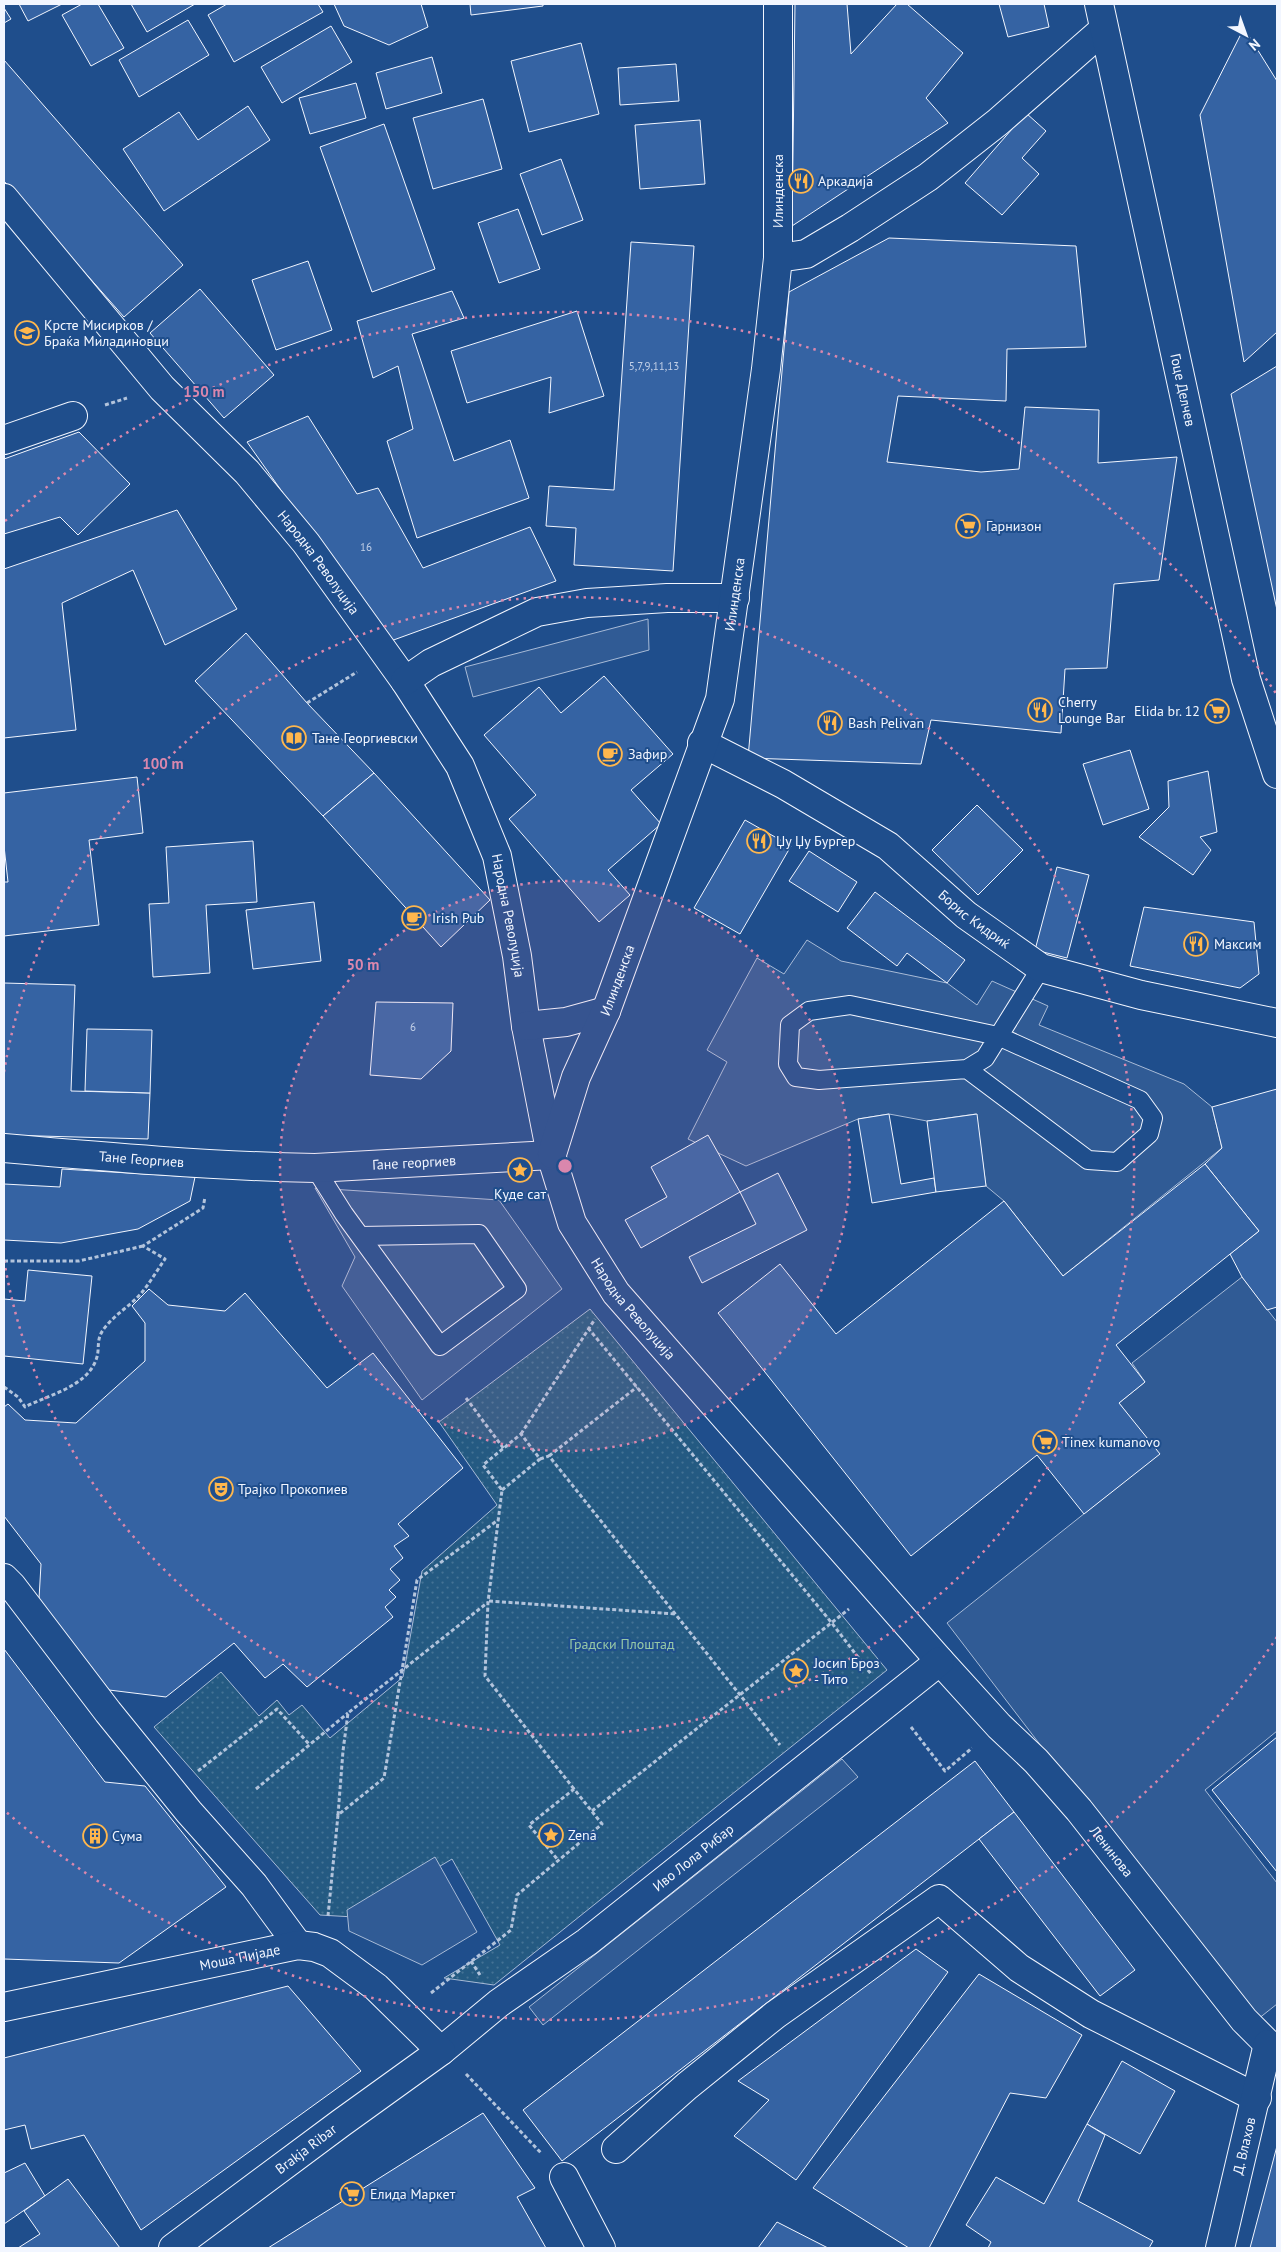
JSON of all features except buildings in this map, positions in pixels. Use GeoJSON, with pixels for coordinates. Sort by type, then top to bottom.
{"type":"FeatureCollection","features":[{"type":"Feature","properties":{"kind":"street","name":"Илинденска"},"geometry":{"type":"LineString","coordinates":[[551,1155],[576,1077],[606,1011],[702,743],[720,699],[766,369],[778,258],[778,4]]}},
{"type":"Feature","properties":{"kind":"street"},"geometry":{"type":"LineString","coordinates":[[778,258],[806,254],[928,177],[998,122],[1103,12]]}},
{"type":"Feature","properties":{"kind":"street","name":"Гоце Делчев"},"geometry":{"type":"LineString","coordinates":[[1103,12],[1246,679],[1272,743],[1277,774]]}},
{"type":"Feature","properties":{"kind":"street","name":"Народна Револуција"},"geometry":{"type":"LineString","coordinates":[[4,198],[162,388],[247,472],[306,543],[382,652],[405,681],[460,766],[497,856],[516,956],[526,1026],[551,1155],[572,1223],[616,1293],[940,1661]]}},
{"type":"Feature","properties":{"kind":"street"},"geometry":{"type":"LineString","coordinates":[[4,440],[73,416]]}},
{"type":"Feature","properties":{"kind":"street"},"geometry":{"type":"LineString","coordinates":[[405,681],[431,664],[537,612],[587,603],[667,598],[735,598]]}},
{"type":"Feature","properties":{"kind":"street","name":"Борис Кидриќ"},"geometry":{"type":"LineString","coordinates":[[702,743],[783,784],[888,846],[966,915],[1040,968],[1141,995],[1277,1023]]}},
{"type":"Feature","properties":{"kind":"street"},"geometry":{"type":"LineString","coordinates":[[526,1026],[566,1022],[606,1011]]}},
{"type":"Feature","properties":{"kind":"street","name":"Тане Георгиев"},"geometry":{"type":"LineString","coordinates":[[4,1148],[211,1164],[278,1167]]}},
{"type":"Feature","properties":{"kind":"street","name":"Гане георгиев"},"geometry":{"type":"LineString","coordinates":[[278,1167],[315,1168],[551,1155]]}},
{"type":"Feature","properties":{"kind":"street"},"geometry":{"type":"LineString","coordinates":[[4,1578],[18,1593],[108,1712],[173,1792],[254,1885],[298,1945]]}},
{"type":"Feature","properties":{"kind":"street","name":"Иво Лола Рибар"},"geometry":{"type":"LineString","coordinates":[[441,2051],[500,2003],[587,1942],[940,1661]]}},
{"type":"Feature","properties":{"kind":"street","name":"Ленинова"},"geometry":{"type":"LineString","coordinates":[[940,1661],[998,1726],[1036,1761],[1079,1810],[1244,2020],[1273,2047]]}},
{"type":"Feature","properties":{"kind":"street"},"geometry":{"type":"LineString","coordinates":[[616,2149],[687,2086],[775,2015],[939,1899],[1019,1968],[1083,2009],[1256,2098]]}},
{"type":"Feature","properties":{"kind":"street","name":"Моша Пијаде"},"geometry":{"type":"LineString","coordinates":[[4,2007],[298,1945],[314,1947],[330,1953],[376,1987],[403,2016],[441,2051]]}},
{"type":"Feature","properties":{"kind":"street","name":"Д. Влахов"},"geometry":{"type":"LineString","coordinates":[[1220,2248],[1256,2098],[1273,2047]]}},
{"type":"Feature","properties":{"kind":"street","name":"Brakja Ribar"},"geometry":{"type":"LineString","coordinates":[[173,2248],[441,2051]]}},
{"type":"Feature","properties":{"kind":"street"},"geometry":{"type":"LineString","coordinates":[[564,2177],[600,2248]]}},
{"type":"Feature","properties":{"kind":"lane"},"geometry":{"type":"LineString","coordinates":[[967,1069],[1088,1160],[1117,1162],[1149,1134],[1153,1118],[1140,1100],[998,1036],[850,1005],[809,1011],[790,1025],[788,1064],[796,1077],[818,1080],[967,1069],[985,1058],[998,1036],[1040,968]]}},
{"type":"Feature","properties":{"kind":"lane"},"geometry":{"type":"LineString","coordinates":[[315,1168],[360,1236],[440,1346],[517,1288],[479,1234],[360,1236]]}},
{"type":"Feature","properties":{"kind":"path"},"geometry":{"type":"LineString","coordinates":[[73,416],[162,388]]}},
{"type":"Feature","properties":{"kind":"path"},"geometry":{"type":"LineString","coordinates":[[307,703],[348,679],[382,652]]}},
{"type":"Feature","properties":{"kind":"path"},"geometry":{"type":"LineString","coordinates":[[4,1261],[79,1261],[143,1246],[203,1208],[211,1164]]}},
{"type":"Feature","properties":{"kind":"path"},"geometry":{"type":"LineString","coordinates":[[4,1387],[18,1397],[25,1407],[48,1395],[70,1388],[91,1371],[97,1357],[96,1342],[106,1326],[143,1291],[165,1259],[143,1246]]}},
{"type":"Feature","properties":{"kind":"path"},"geometry":{"type":"LineString","coordinates":[[502,1490],[482,1465],[521,1434],[588,1328],[616,1293]]}},
{"type":"Feature","properties":{"kind":"path"},"geometry":{"type":"LineString","coordinates":[[588,1328],[831,1622],[945,1771],[998,1726]]}},
{"type":"Feature","properties":{"kind":"path"},"geometry":{"type":"LineString","coordinates":[[403,2016],[511,1930],[517,1895],[602,1824],[485,1676],[488,1602],[502,1490],[540,1459],[549,1456],[637,1387]]}},
{"type":"Feature","properties":{"kind":"path"},"geometry":{"type":"LineString","coordinates":[[466,1398],[504,1449]]}},
{"type":"Feature","properties":{"kind":"path"},"geometry":{"type":"LineString","coordinates":[[521,1434],[540,1459]]}},
{"type":"Feature","properties":{"kind":"path"},"geometry":{"type":"LineString","coordinates":[[549,1456],[677,1614],[801,1772]]}},
{"type":"Feature","properties":{"kind":"path"},"geometry":{"type":"LineString","coordinates":[[338,1815],[384,1778],[417,1580],[498,1520]]}},
{"type":"Feature","properties":{"kind":"path"},"geometry":{"type":"LineString","coordinates":[[592,1811],[876,1588]]}},
{"type":"Feature","properties":{"kind":"path"},"geometry":{"type":"LineString","coordinates":[[256,1789],[402,1668],[488,1602],[677,1614]]}},
{"type":"Feature","properties":{"kind":"path"},"geometry":{"type":"LineString","coordinates":[[173,1792],[277,1709],[309,1744]]}},
{"type":"Feature","properties":{"kind":"path"},"geometry":{"type":"LineString","coordinates":[[330,1953],[328,1916],[348,1712]]}},
{"type":"Feature","properties":{"kind":"path"},"geometry":{"type":"LineString","coordinates":[[558,1860],[530,1825],[574,1789]]}},
{"type":"Feature","properties":{"kind":"path"},"geometry":{"type":"LineString","coordinates":[[441,2051],[468,2076],[564,2177]]}},
{"type":"Feature","properties":{"kind":"green space","name":"Градски Плоштад"},"geometry":{"type":"Polygon","coordinates":[[[590,1309],[887,1670],[494,1985],[444,1978],[500,1945],[452,1859],[354,1917],[320,1915],[154,1727],[221,1672],[259,1716],[277,1700],[289,1715],[302,1705],[330,1738],[403,1677],[422,1571],[497,1505],[439,1422],[590,1309]]]}},
{"type":"Feature","properties":{"kind":"shaded area"},"geometry":{"type":"Polygon","coordinates":[[[648,619],[649,650],[473,697],[465,667],[648,619]]]}},
{"type":"Feature","properties":{"kind":"shaded area"},"geometry":{"type":"Polygon","coordinates":[[[807,940],[841,961],[947,983],[977,1005],[992,981],[1048,1006],[1039,1025],[1184,1084],[1212,1107],[1222,1148],[1063,1276],[1004,1201],[986,1186],[976,1114],[927,1121],[889,1114],[858,1119],[746,1166],[688,1139],[727,1062],[707,1050],[757,958],[784,974],[807,940]]]}},
{"type":"Feature","properties":{"kind":"shaded area"},"geometry":{"type":"Polygon","coordinates":[[[315,1188],[499,1200],[562,1289],[422,1400],[342,1286],[355,1257],[315,1188]]]}},
{"type":"Feature","properties":{"kind":"shaded area"},"geometry":{"type":"Polygon","coordinates":[[[1242,1277],[1277,1322],[1277,1731],[1205,1790],[1277,1883],[1277,2004],[1253,2023],[947,1623],[1159,1454],[1119,1403],[1145,1382],[1132,1363],[1242,1277]]]}},
{"type":"Feature","properties":{"kind":"shaded area"},"geometry":{"type":"Polygon","coordinates":[[[842,1759],[858,1777],[543,2025],[529,2007],[842,1759]]]}},
{"type":"Feature","properties":{"kind":"shaded area"},"geometry":{"type":"Polygon","coordinates":[[[435,1857],[477,1932],[422,1965],[349,1931],[347,1910],[435,1857]]]}},
{"type":"Feature","properties":{"kind":"place","name":"Аркадија"},"geometry":{"type":"Point","coordinates":[801,181]}},
{"type":"Feature","properties":{"kind":"place","name":"Крсте Мисирков / Браќа Миладиновци"},"geometry":{"type":"Point","coordinates":[27,333]}},
{"type":"Feature","properties":{"kind":"place","name":"Гарнизон"},"geometry":{"type":"Point","coordinates":[968,526]}},
{"type":"Feature","properties":{"kind":"place","name":"Cherry Lounge Bar"},"geometry":{"type":"Point","coordinates":[1040,710]}},
{"type":"Feature","properties":{"kind":"place","name":"Elida br. 12"},"geometry":{"type":"Point","coordinates":[1217,711]}},
{"type":"Feature","properties":{"kind":"place","name":"Bash Pelivan"},"geometry":{"type":"Point","coordinates":[830,723]}},
{"type":"Feature","properties":{"kind":"place","name":"Тане Георгиевски"},"geometry":{"type":"Point","coordinates":[294,738]}},
{"type":"Feature","properties":{"kind":"place","name":"Зафир"},"geometry":{"type":"Point","coordinates":[610,754]}},
{"type":"Feature","properties":{"kind":"place","name":"Џу Џу Бургер"},"geometry":{"type":"Point","coordinates":[759,841]}},
{"type":"Feature","properties":{"kind":"place","name":"Irish Pub"},"geometry":{"type":"Point","coordinates":[414,918]}},
{"type":"Feature","properties":{"kind":"place","name":"Максим"},"geometry":{"type":"Point","coordinates":[1196,944]}},
{"type":"Feature","properties":{"kind":"place","name":"Куде сат"},"geometry":{"type":"Point","coordinates":[520,1170]}},
{"type":"Feature","properties":{"kind":"place","name":"Tinex kumanovo"},"geometry":{"type":"Point","coordinates":[1045,1442]}},
{"type":"Feature","properties":{"kind":"place","name":"Трајко Прокопиев"},"geometry":{"type":"Point","coordinates":[221,1489]}},
{"type":"Feature","properties":{"kind":"place","name":"Јосип Броз - Тито"},"geometry":{"type":"Point","coordinates":[796,1671]}},
{"type":"Feature","properties":{"kind":"place","name":"Zena"},"geometry":{"type":"Point","coordinates":[551,1835]}},
{"type":"Feature","properties":{"kind":"place","name":"Сума"},"geometry":{"type":"Point","coordinates":[95,1836]}},
{"type":"Feature","properties":{"kind":"place","name":"Елида Маркет"},"geometry":{"type":"Point","coordinates":[352,2194]}}]}
